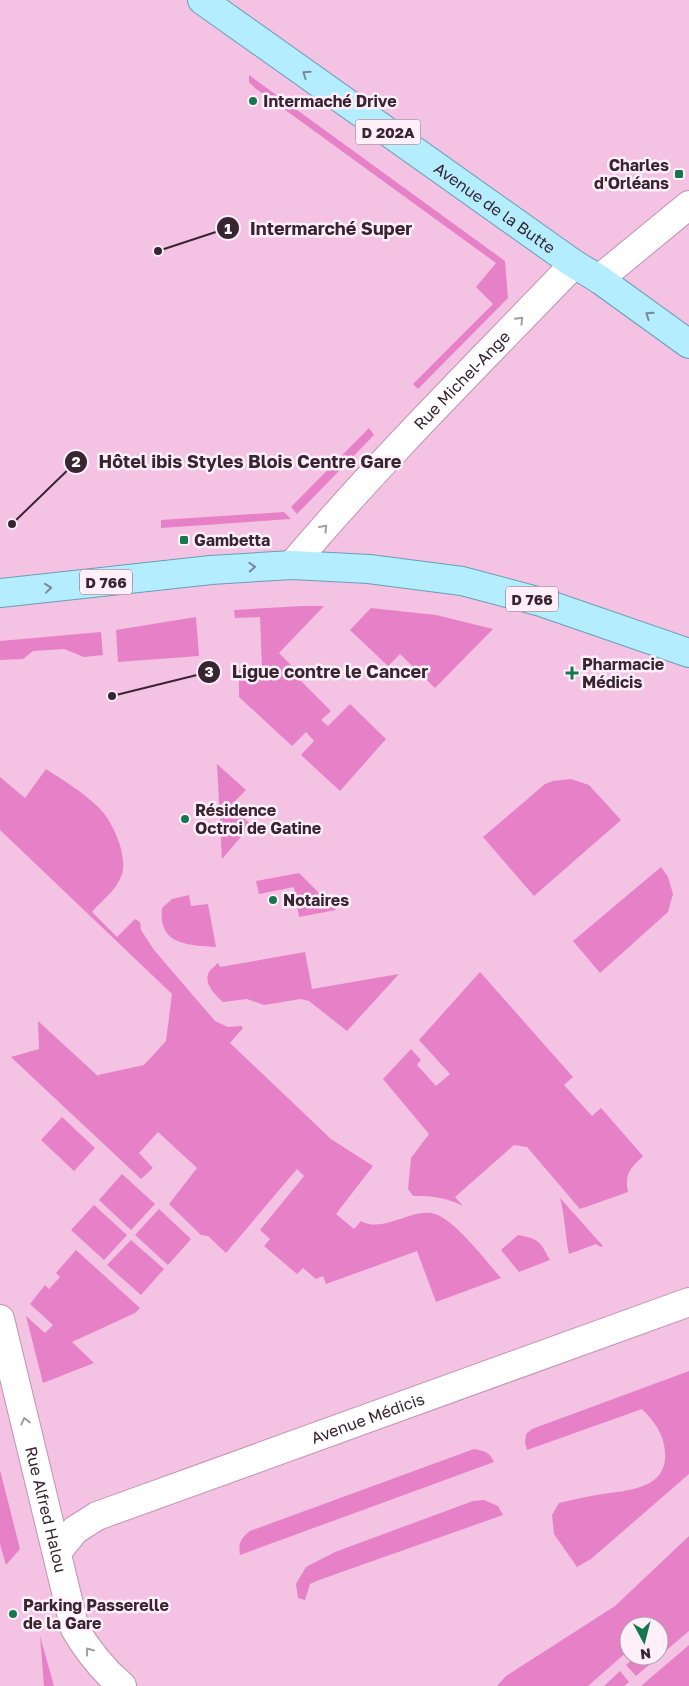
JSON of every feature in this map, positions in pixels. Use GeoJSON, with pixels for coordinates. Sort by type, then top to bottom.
{"type":"FeatureCollection","features":[{"type":"Feature","properties":{"kind":"main road","name":"Avenue de la Butte"},"geometry":{"type":"LineString","coordinates":[[202,0],[689,344]]}},
{"type":"Feature","properties":{"kind":"main road","name":"D 766"},"geometry":{"type":"LineString","coordinates":[[0,593],[211,570],[292,565],[369,569],[462,581],[541,602],[689,653]]}},
{"type":"Feature","properties":{"kind":"street"},"geometry":{"type":"LineString","coordinates":[[599,279],[689,205]]}},
{"type":"Feature","properties":{"kind":"street","name":"Rue Michel-Ange"},"geometry":{"type":"LineString","coordinates":[[292,565],[390,456],[574,264]]}},
{"type":"Feature","properties":{"kind":"street","name":"Avenue Médicis"},"geometry":{"type":"LineString","coordinates":[[58,1551],[75,1530],[97,1516],[689,1302]]}},
{"type":"Feature","properties":{"kind":"street","name":"Rue Alfred Halou"},"geometry":{"type":"LineString","coordinates":[[0,1319],[58,1551],[75,1628],[87,1650],[109,1675],[122,1686]]}},
{"type":"Feature","properties":{"kind":"shaded area"},"geometry":{"type":"Polygon","coordinates":[[[249,75],[505,261],[508,298],[418,389],[413,384],[493,304],[476,287],[496,263],[255,88],[249,82],[249,75]]]}},
{"type":"Feature","properties":{"kind":"shaded area"},"geometry":{"type":"Polygon","coordinates":[[[369,428],[374,435],[297,514],[291,507],[369,428]]]}},
{"type":"Feature","properties":{"kind":"shaded area"},"geometry":{"type":"Polygon","coordinates":[[[284,512],[291,519],[161,528],[161,520],[284,512]]]}},
{"type":"Feature","properties":{"kind":"shaded area"},"geometry":{"type":"Polygon","coordinates":[[[324,606],[279,653],[300,674],[297,677],[331,711],[321,720],[328,726],[350,704],[386,739],[340,791],[301,755],[314,741],[306,732],[292,746],[239,697],[239,670],[262,668],[260,617],[235,618],[234,610],[324,606]]]}},
{"type":"Feature","properties":{"kind":"shaded area"},"geometry":{"type":"Polygon","coordinates":[[[371,608],[436,615],[493,629],[435,688],[400,654],[388,666],[350,630],[371,608]]]}},
{"type":"Feature","properties":{"kind":"shaded area"},"geometry":{"type":"Polygon","coordinates":[[[196,617],[199,656],[118,662],[116,630],[196,617]]]}},
{"type":"Feature","properties":{"kind":"shaded area"},"geometry":{"type":"Polygon","coordinates":[[[101,632],[103,655],[84,657],[64,649],[33,651],[23,659],[0,660],[0,641],[101,632]]]}},
{"type":"Feature","properties":{"kind":"shaded area"},"geometry":{"type":"Polygon","coordinates":[[[217,764],[246,790],[231,805],[251,825],[222,859],[217,764]]]}},
{"type":"Feature","properties":{"kind":"shaded area"},"geometry":{"type":"Polygon","coordinates":[[[46,769],[78,790],[102,811],[117,836],[123,856],[122,874],[113,890],[92,912],[117,937],[135,919],[140,922],[141,930],[154,950],[215,1021],[228,1027],[241,1026],[243,1028],[230,1043],[331,1139],[373,1166],[336,1214],[354,1229],[361,1221],[379,1224],[417,1214],[435,1214],[452,1224],[501,1278],[436,1302],[417,1251],[326,1284],[323,1276],[316,1279],[303,1268],[297,1274],[264,1246],[270,1239],[260,1230],[304,1176],[297,1169],[226,1253],[208,1236],[201,1235],[169,1204],[197,1168],[158,1132],[139,1153],[153,1168],[141,1179],[11,1057],[39,1049],[38,1021],[99,1077],[98,1075],[144,1065],[166,1041],[172,994],[0,830],[0,777],[25,798],[46,769]]]}},
{"type":"Feature","properties":{"kind":"shaded area"},"geometry":{"type":"Polygon","coordinates":[[[571,779],[589,785],[621,820],[534,896],[483,837],[545,784],[571,779]]]}},
{"type":"Feature","properties":{"kind":"shaded area"},"geometry":{"type":"Polygon","coordinates":[[[661,867],[668,877],[673,894],[668,912],[600,973],[573,941],[661,867]]]}},
{"type":"Feature","properties":{"kind":"shaded area"},"geometry":{"type":"Polygon","coordinates":[[[299,873],[336,910],[299,917],[294,887],[259,894],[256,881],[299,873]]]}},
{"type":"Feature","properties":{"kind":"shaded area"},"geometry":{"type":"Polygon","coordinates":[[[189,895],[191,906],[208,904],[216,947],[185,944],[170,936],[165,929],[162,920],[162,908],[172,899],[189,895]]]}},
{"type":"Feature","properties":{"kind":"shaded area"},"geometry":{"type":"Polygon","coordinates":[[[305,952],[312,989],[399,974],[347,1031],[309,1001],[301,999],[264,1005],[247,999],[223,1002],[213,992],[209,984],[209,972],[218,963],[220,967],[305,952]]]}},
{"type":"Feature","properties":{"kind":"shaded area"},"geometry":{"type":"Polygon","coordinates":[[[480,972],[573,1077],[564,1085],[592,1116],[601,1108],[643,1156],[628,1175],[628,1192],[580,1209],[527,1147],[514,1145],[455,1197],[463,1206],[439,1198],[413,1196],[408,1189],[411,1158],[429,1134],[383,1079],[411,1049],[421,1060],[417,1065],[436,1086],[450,1074],[419,1040],[480,972]]]}},
{"type":"Feature","properties":{"kind":"shaded area"},"geometry":{"type":"Polygon","coordinates":[[[62,1117],[95,1148],[74,1171],[41,1140],[62,1117]]]}},
{"type":"Feature","properties":{"kind":"shaded area"},"geometry":{"type":"Polygon","coordinates":[[[122,1174],[155,1204],[131,1230],[99,1200],[122,1174]]]}},
{"type":"Feature","properties":{"kind":"shaded area"},"geometry":{"type":"Polygon","coordinates":[[[560,1198],[603,1246],[601,1247],[596,1244],[569,1254],[560,1198]]]}},
{"type":"Feature","properties":{"kind":"shaded area"},"geometry":{"type":"Polygon","coordinates":[[[94,1205],[127,1235],[104,1260],[71,1230],[94,1205]]]}},
{"type":"Feature","properties":{"kind":"shaded area"},"geometry":{"type":"Polygon","coordinates":[[[159,1209],[191,1239],[168,1265],[135,1235],[159,1209]]]}},
{"type":"Feature","properties":{"kind":"shaded area"},"geometry":{"type":"Polygon","coordinates":[[[518,1235],[538,1242],[550,1260],[519,1272],[501,1250],[518,1235]]]}},
{"type":"Feature","properties":{"kind":"shaded area"},"geometry":{"type":"Polygon","coordinates":[[[131,1240],[164,1269],[141,1295],[107,1265],[131,1240]]]}},
{"type":"Feature","properties":{"kind":"shaded area"},"geometry":{"type":"Polygon","coordinates":[[[76,1250],[140,1308],[135,1313],[72,1342],[94,1363],[43,1383],[26,1316],[45,1333],[53,1325],[30,1304],[45,1285],[49,1289],[60,1277],[56,1273],[76,1250]]]}},
{"type":"Feature","properties":{"kind":"shaded area"},"geometry":{"type":"Polygon","coordinates":[[[689,1371],[689,1474],[591,1559],[577,1567],[554,1534],[552,1515],[559,1503],[631,1489],[652,1481],[664,1465],[663,1439],[654,1423],[642,1409],[527,1450],[525,1443],[526,1434],[532,1429],[689,1371]]]}},
{"type":"Feature","properties":{"kind":"shaded area"},"geometry":{"type":"Polygon","coordinates":[[[474,1449],[486,1452],[494,1462],[240,1555],[239,1547],[241,1541],[250,1531],[474,1449]]]}},
{"type":"Feature","properties":{"kind":"shaded area"},"geometry":{"type":"Polygon","coordinates":[[[0,1470],[20,1549],[6,1565],[0,1544],[0,1470]]]}},
{"type":"Feature","properties":{"kind":"shaded area"},"geometry":{"type":"Polygon","coordinates":[[[484,1500],[498,1506],[503,1515],[319,1580],[310,1584],[305,1600],[298,1598],[296,1584],[306,1567],[335,1552],[473,1501],[484,1500]]]}},
{"type":"Feature","properties":{"kind":"shaded area"},"geometry":{"type":"Polygon","coordinates":[[[689,1536],[689,1631],[669,1648],[669,1616],[619,1616],[619,1659],[588,1686],[497,1686],[506,1676],[615,1606],[689,1536]]]}},
{"type":"Feature","properties":{"kind":"shaded area"},"geometry":{"type":"Polygon","coordinates":[[[40,1636],[54,1686],[44,1686],[40,1636]]]}},
{"type":"Feature","properties":{"kind":"shaded area"},"geometry":{"type":"Polygon","coordinates":[[[689,1645],[689,1686],[641,1686],[664,1666],[669,1666],[669,1662],[689,1645]]]}},
{"type":"Feature","properties":{"kind":"shaded area"},"geometry":{"type":"Polygon","coordinates":[[[627,1666],[648,1666],[636,1676],[627,1666]]]}},
{"type":"Feature","properties":{"kind":"shaded area"},"geometry":{"type":"Polygon","coordinates":[[[620,1671],[629,1682],[624,1686],[604,1686],[620,1671]]]}},
{"type":"Feature","properties":{"kind":"place","name":"Intermaché Drive"},"geometry":{"type":"Point","coordinates":[253,101]}},
{"type":"Feature","properties":{"kind":"place","name":"Charles d'Orléans"},"geometry":{"type":"Point","coordinates":[679,174]}},
{"type":"Feature","properties":{"kind":"place","name":"Intermarché Super"},"geometry":{"type":"Point","coordinates":[158,251]}},
{"type":"Feature","properties":{"kind":"place","name":"Hôtel ibis Styles Blois Centre Gare"},"geometry":{"type":"Point","coordinates":[12,524]}},
{"type":"Feature","properties":{"kind":"place","name":"Gambetta"},"geometry":{"type":"Point","coordinates":[184,540]}},
{"type":"Feature","properties":{"kind":"place","name":"Pharmacie Médicis"},"geometry":{"type":"Point","coordinates":[572,673]}},
{"type":"Feature","properties":{"kind":"place","name":"Ligue contre le Cancer"},"geometry":{"type":"Point","coordinates":[112,696]}},
{"type":"Feature","properties":{"kind":"place","name":"Résidence Octroi de Gatine"},"geometry":{"type":"Point","coordinates":[185,819]}},
{"type":"Feature","properties":{"kind":"place","name":"Notaires"},"geometry":{"type":"Point","coordinates":[273,900]}},
{"type":"Feature","properties":{"kind":"place","name":"Parking Passerelle de la Gare"},"geometry":{"type":"Point","coordinates":[13,1614]}}]}
